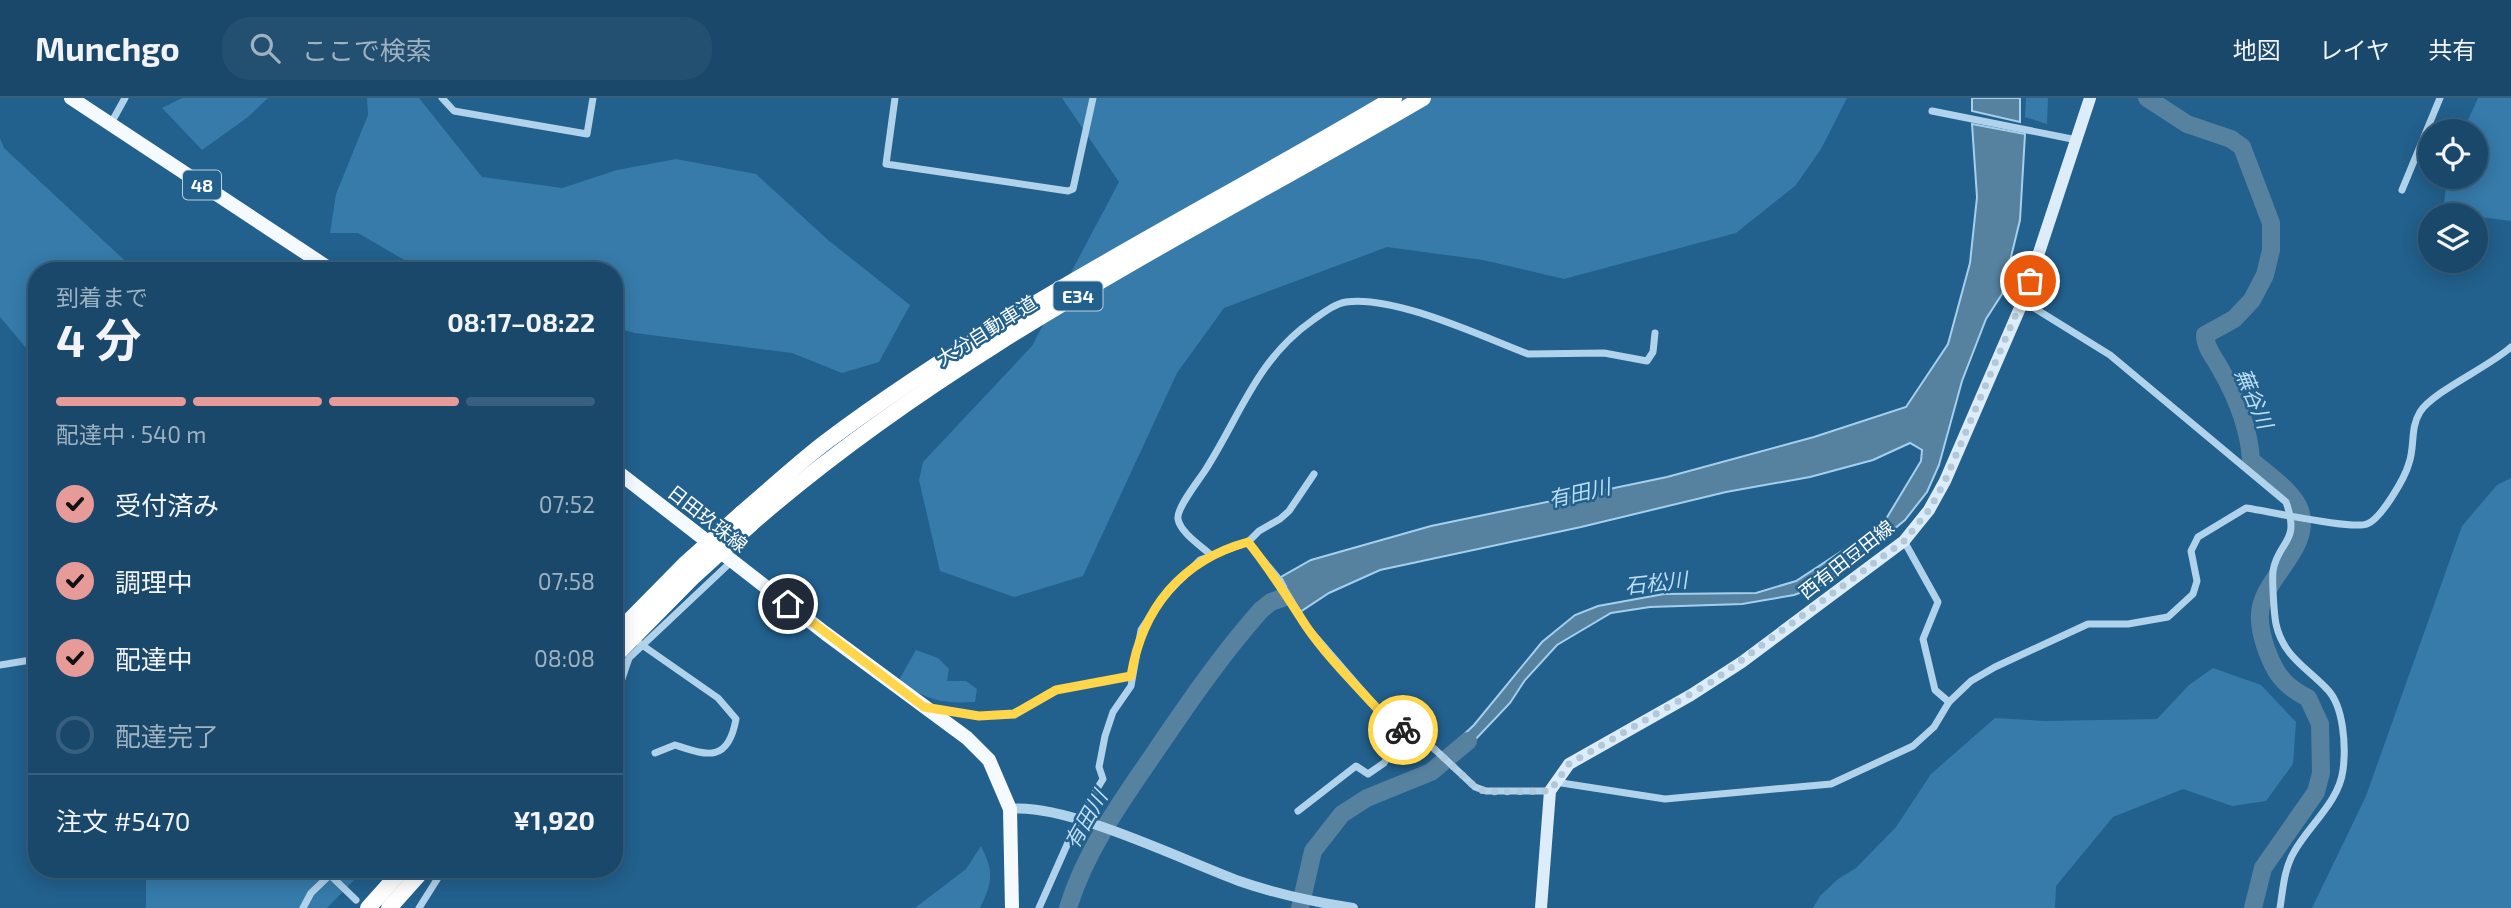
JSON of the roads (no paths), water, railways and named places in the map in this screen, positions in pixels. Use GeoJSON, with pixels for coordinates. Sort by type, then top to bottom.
{"type":"FeatureCollection","features":[{"type":"Feature","properties":{"kind":"highway","name":"大分自動車道"},"geometry":{"type":"LineString","coordinates":[[623,648],[822,445],[976,340],[1108,261],[1394,98]]}},
{"type":"Feature","properties":{"kind":"highway","name":"大分自動車道"},"geometry":{"type":"LineString","coordinates":[[623,627],[684,565],[801,480],[984,355],[1106,279],[1423,98]]}},
{"type":"Feature","properties":{"kind":"highway"},"geometry":{"type":"LineString","coordinates":[[362,904],[393,878]]}},
{"type":"Feature","properties":{"kind":"highway"},"geometry":{"type":"LineString","coordinates":[[389,908],[416,878]]}},
{"type":"Feature","properties":{"kind":"main road","name":"48"},"geometry":{"type":"LineString","coordinates":[[71,98],[319,262]]}},
{"type":"Feature","properties":{"kind":"main road","name":"西有田豆田線"},"geometry":{"type":"LineString","coordinates":[[1552,786],[1569,764],[1691,695],[1742,662],[1904,541],[1929,510],[1945,481],[2023,301],[2090,98]]}},
{"type":"Feature","properties":{"kind":"main road","name":"日田玖珠線"},"geometry":{"type":"LineString","coordinates":[[623,476],[967,738],[989,761],[1010,809],[1013,908]]}},
{"type":"Feature","properties":{"kind":"main road"},"geometry":{"type":"LineString","coordinates":[[1541,908],[1552,786]]}},
{"type":"Feature","properties":{"kind":"street"},"geometry":{"type":"LineString","coordinates":[[110,126],[125,98]]}},
{"type":"Feature","properties":{"kind":"street"},"geometry":{"type":"LineString","coordinates":[[442,98],[454,111],[587,134],[593,98]]}},
{"type":"Feature","properties":{"kind":"street"},"geometry":{"type":"LineString","coordinates":[[895,98],[886,164],[1068,191],[1073,189],[1093,98]]}},
{"type":"Feature","properties":{"kind":"street"},"geometry":{"type":"LineString","coordinates":[[2402,190],[2440,98]]}},
{"type":"Feature","properties":{"kind":"street"},"geometry":{"type":"LineString","coordinates":[[1932,111],[2045,132],[2077,141]]}},
{"type":"Feature","properties":{"kind":"street"},"geometry":{"type":"LineString","coordinates":[[2023,301],[2110,355],[2286,502],[2293,515],[2291,535],[2273,568],[2276,625],[2293,660],[2329,690],[2335,702],[2342,722],[2343,771],[2338,788],[2294,851],[2286,869],[2280,908]]}},
{"type":"Feature","properties":{"kind":"street"},"geometry":{"type":"LineString","coordinates":[[1209,554],[1183,528],[1178,519],[1179,510],[1208,466],[1264,365],[1306,325],[1328,309],[1345,302],[1375,302],[1410,309],[1528,354],[1548,356],[1604,353],[1647,361],[1651,358],[1655,333]]}},
{"type":"Feature","properties":{"kind":"street"},"geometry":{"type":"LineString","coordinates":[[1248,542],[1277,577],[1307,627],[1391,724],[1438,751],[1475,787],[1486,792],[1552,786],[1665,799],[1831,784],[1913,746],[1934,727],[1949,702],[1972,681],[1995,667],[2088,624],[2128,624],[2168,617],[2193,594],[2197,581],[2191,551],[2198,537],[2246,508],[2350,526],[2371,523],[2380,514],[2409,465],[2412,436],[2421,410],[2435,396],[2462,382],[2511,347]]}},
{"type":"Feature","properties":{"kind":"street"},"geometry":{"type":"LineString","coordinates":[[1039,908],[1078,820],[1103,779],[1099,767],[1105,736],[1113,712],[1131,685],[1141,630],[1163,597],[1209,554],[1248,542],[1289,511],[1314,474]]}},
{"type":"Feature","properties":{"kind":"street"},"geometry":{"type":"LineString","coordinates":[[1904,541],[1938,602],[1923,639],[1935,690],[1949,702]]}},
{"type":"Feature","properties":{"kind":"street"},"geometry":{"type":"LineString","coordinates":[[623,676],[629,659],[732,561]]}},
{"type":"Feature","properties":{"kind":"street"},"geometry":{"type":"LineString","coordinates":[[623,625],[642,646],[718,698],[736,719],[730,736],[719,751],[711,755],[699,754],[675,745],[655,752]]}},
{"type":"Feature","properties":{"kind":"street"},"geometry":{"type":"LineString","coordinates":[[0,665],[28,660]]}},
{"type":"Feature","properties":{"kind":"street"},"geometry":{"type":"LineString","coordinates":[[924,707],[979,716],[1014,714],[1056,690],[1131,676]]}},
{"type":"Feature","properties":{"kind":"street"},"geometry":{"type":"LineString","coordinates":[[1298,811],[1356,766],[1368,774],[1384,763],[1405,730]]}},
{"type":"Feature","properties":{"kind":"street"},"geometry":{"type":"LineString","coordinates":[[1010,809],[1033,807],[1078,820],[1240,881],[1315,902],[1353,908]]}},
{"type":"Feature","properties":{"kind":"street"},"geometry":{"type":"LineString","coordinates":[[303,908],[311,893],[326,878]]}},
{"type":"Feature","properties":{"kind":"street"},"geometry":{"type":"LineString","coordinates":[[338,878],[362,904]]}},
{"type":"Feature","properties":{"kind":"street"},"geometry":{"type":"LineString","coordinates":[[419,908],[438,878]]}},
{"type":"Feature","properties":{"kind":"waterway","name":"蕪谷川"},"geometry":{"type":"LineString","coordinates":[[2147,98],[2187,124],[2231,139],[2242,147],[2271,223],[2271,250],[2265,275],[2252,300],[2234,319],[2205,335],[2205,340],[2237,402],[2248,436],[2251,460],[2286,490],[2300,510],[2302,524],[2299,538],[2268,588],[2260,614],[2260,624],[2265,647],[2276,670],[2289,686],[2308,698],[2320,724],[2321,773],[2316,792],[2263,868],[2253,908]]}},
{"type":"Feature","properties":{"kind":"waterway","name":"有田川"},"geometry":{"type":"LineString","coordinates":[[1068,908],[1075,887],[1104,828],[1218,662],[1261,610],[1271,602],[1305,590]]}},
{"type":"Feature","properties":{"kind":"waterway","name":"石松川"},"geometry":{"type":"LineString","coordinates":[[1300,908],[1313,851],[1342,814],[1367,798],[1431,772],[1468,741]]}}]}
